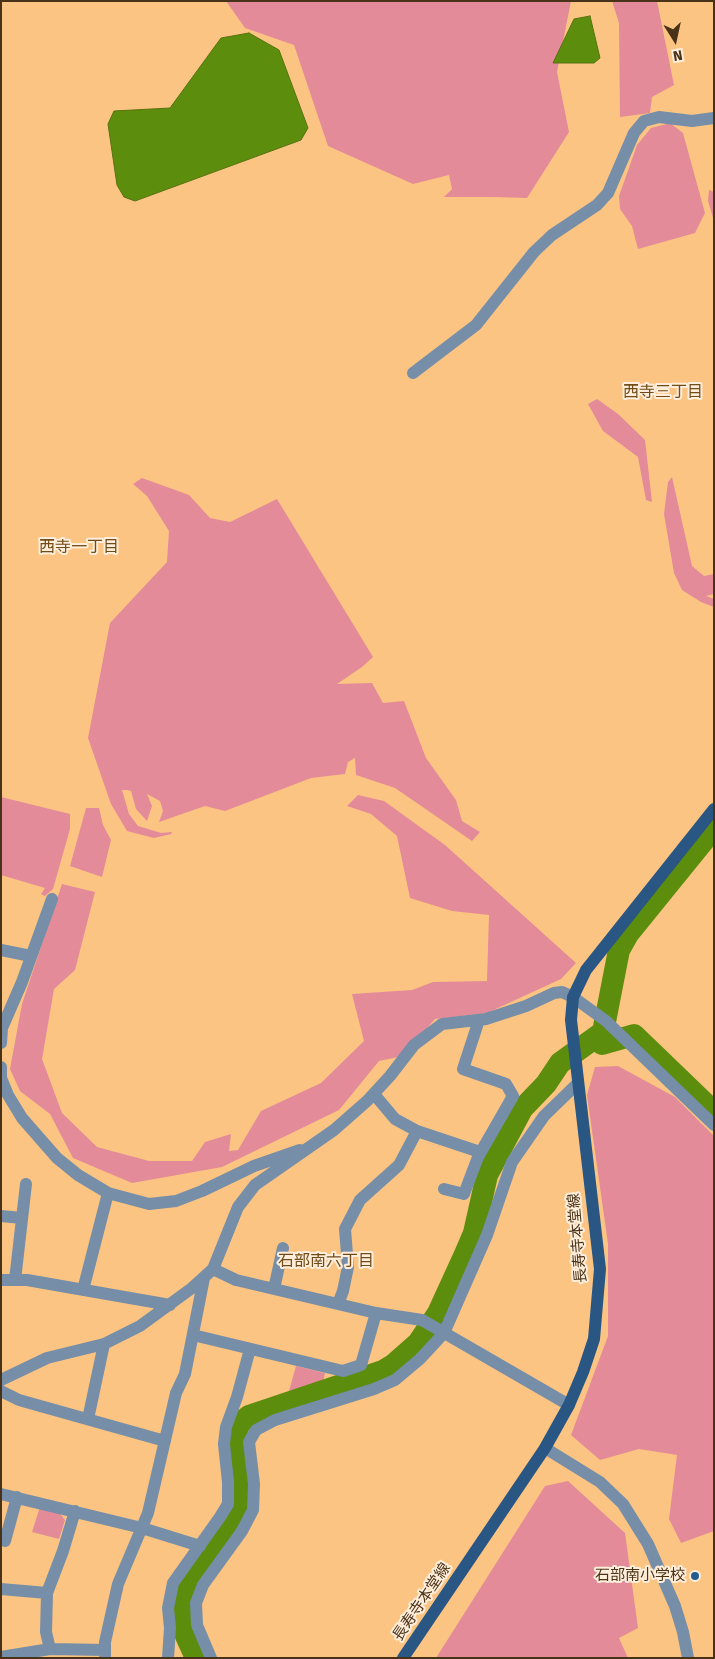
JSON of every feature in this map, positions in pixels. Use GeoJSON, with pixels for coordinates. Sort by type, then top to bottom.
{"type":"FeatureCollection","features":[{"type":"Feature","properties":{"kind":"main road","name":"長寿寺本堂線"},"geometry":{"type":"LineString","coordinates":[[403,1658],[545,1448],[569,1405],[594,1339],[600,1269],[571,1020],[572,997],[586,970],[714,809]]}},
{"type":"Feature","properties":{"kind":"street"},"geometry":{"type":"LineString","coordinates":[[413,373],[476,325],[534,252],[552,235],[597,205],[608,193],[634,133],[644,121],[658,117],[692,121],[714,118]]}},
{"type":"Feature","properties":{"kind":"street"},"geometry":{"type":"LineString","coordinates":[[1,1043],[2,1029],[52,899]]}},
{"type":"Feature","properties":{"kind":"street"},"geometry":{"type":"LineString","coordinates":[[1,950],[31,956]]}},
{"type":"Feature","properties":{"kind":"street"},"geometry":{"type":"LineString","coordinates":[[1,1380],[47,1358],[104,1344],[140,1326],[204,1278],[213,1269],[238,1207],[255,1185],[334,1130],[374,1094],[414,1045],[442,1024],[479,1020],[526,1006],[554,993],[562,992],[599,1016],[620,1034],[714,1125]]}},
{"type":"Feature","properties":{"kind":"street"},"geometry":{"type":"LineString","coordinates":[[444,1188],[464,1194],[480,1152],[513,1096],[506,1084],[463,1069],[479,1020]]}},
{"type":"Feature","properties":{"kind":"street"},"geometry":{"type":"LineString","coordinates":[[1,1067],[2,1078],[8,1095],[22,1118],[57,1158],[78,1175],[108,1193],[150,1204],[176,1200],[202,1191],[254,1166],[314,1145]]}},
{"type":"Feature","properties":{"kind":"street"},"geometry":{"type":"LineString","coordinates":[[211,1658],[197,1625],[196,1603],[203,1585],[242,1531],[253,1510],[254,1484],[249,1442],[256,1430],[275,1420],[374,1390],[395,1380],[420,1360],[444,1333],[487,1235],[512,1162],[544,1116],[578,1083]]}},
{"type":"Feature","properties":{"kind":"street"},"geometry":{"type":"LineString","coordinates":[[374,1094],[395,1119],[417,1131],[480,1152]]}},
{"type":"Feature","properties":{"kind":"street"},"geometry":{"type":"LineString","coordinates":[[338,1304],[344,1291],[348,1268],[345,1229],[360,1200],[399,1165],[417,1131]]}},
{"type":"Feature","properties":{"kind":"street"},"geometry":{"type":"LineString","coordinates":[[16,1280],[26,1184]]}},
{"type":"Feature","properties":{"kind":"street"},"geometry":{"type":"LineString","coordinates":[[83,1290],[108,1193]]}},
{"type":"Feature","properties":{"kind":"street"},"geometry":{"type":"LineString","coordinates":[[1,1216],[22,1218]]}},
{"type":"Feature","properties":{"kind":"street"},"geometry":{"type":"LineString","coordinates":[[274,1289],[283,1248]]}},
{"type":"Feature","properties":{"kind":"street"},"geometry":{"type":"LineString","coordinates":[[213,1269],[236,1280],[376,1313],[422,1320],[569,1405]]}},
{"type":"Feature","properties":{"kind":"street"},"geometry":{"type":"LineString","coordinates":[[1,1656],[17,1656],[50,1650],[105,1654],[118,1584],[148,1513],[176,1393],[184,1374],[204,1278]]}},
{"type":"Feature","properties":{"kind":"street"},"geometry":{"type":"LineString","coordinates":[[1,1280],[27,1280],[170,1305]]}},
{"type":"Feature","properties":{"kind":"street"},"geometry":{"type":"LineString","coordinates":[[193,1335],[343,1372],[361,1365],[376,1313]]}},
{"type":"Feature","properties":{"kind":"street"},"geometry":{"type":"LineString","coordinates":[[88,1420],[104,1344]]}},
{"type":"Feature","properties":{"kind":"street"},"geometry":{"type":"LineString","coordinates":[[168,1658],[170,1628],[168,1608],[173,1583],[228,1504],[224,1444],[226,1427],[237,1397],[250,1349]]}},
{"type":"Feature","properties":{"kind":"street"},"geometry":{"type":"LineString","coordinates":[[1,1391],[19,1400],[165,1441]]}},
{"type":"Feature","properties":{"kind":"street"},"geometry":{"type":"LineString","coordinates":[[545,1448],[600,1482],[623,1504],[648,1544],[668,1589],[683,1632],[688,1658]]}},
{"type":"Feature","properties":{"kind":"street"},"geometry":{"type":"LineString","coordinates":[[1,1494],[142,1528],[200,1546]]}},
{"type":"Feature","properties":{"kind":"street"},"geometry":{"type":"LineString","coordinates":[[5,1541],[16,1498]]}},
{"type":"Feature","properties":{"kind":"street"},"geometry":{"type":"LineString","coordinates":[[50,1650],[46,1632],[47,1593],[63,1551],[75,1511]]}},
{"type":"Feature","properties":{"kind":"street"},"geometry":{"type":"LineString","coordinates":[[1,1589],[47,1593]]}},
{"type":"Feature","properties":{"kind":"shaded area"},"geometry":{"type":"Polygon","coordinates":[[[226,1],[571,1],[557,72],[569,132],[527,198],[444,197],[452,189],[449,175],[413,184],[328,146],[294,45],[245,28],[226,1]]]}},
{"type":"Feature","properties":{"kind":"shaded area"},"geometry":{"type":"Polygon","coordinates":[[[612,1],[657,1],[674,85],[652,97],[650,113],[620,117],[619,23],[612,1]]]}},
{"type":"Feature","properties":{"kind":"shaded area"},"geometry":{"type":"Polygon","coordinates":[[[590,16],[600,58],[594,63],[553,63],[574,19],[590,16]]]}},
{"type":"Feature","properties":{"kind":"shaded area"},"geometry":{"type":"Polygon","coordinates":[[[249,33],[279,50],[308,128],[301,140],[135,201],[124,197],[117,185],[108,124],[114,111],[170,108],[221,38],[249,33]]]}},
{"type":"Feature","properties":{"kind":"shaded area"},"geometry":{"type":"Polygon","coordinates":[[[670,123],[683,133],[705,213],[695,233],[638,249],[632,226],[620,209],[619,196],[637,145],[651,128],[670,123]]]}},
{"type":"Feature","properties":{"kind":"shaded area"},"geometry":{"type":"Polygon","coordinates":[[[709,190],[714,192],[714,221],[708,201],[709,190]]]}},
{"type":"Feature","properties":{"kind":"shaded area"},"geometry":{"type":"Polygon","coordinates":[[[597,399],[618,414],[645,440],[652,502],[646,500],[638,457],[603,431],[588,404],[597,399]]]}},
{"type":"Feature","properties":{"kind":"shaded area"},"geometry":{"type":"Polygon","coordinates":[[[672,477],[692,566],[704,576],[714,574],[714,594],[706,596],[714,599],[714,607],[701,602],[682,590],[674,573],[664,514],[668,482],[672,477]]]}},
{"type":"Feature","properties":{"kind":"shaded area"},"geometry":{"type":"Polygon","coordinates":[[[142,478],[189,495],[210,518],[230,522],[277,499],[373,657],[337,684],[372,683],[383,703],[404,701],[426,758],[456,800],[462,821],[480,832],[472,841],[395,788],[356,775],[355,758],[348,762],[345,774],[311,778],[225,811],[205,806],[159,822],[163,811],[160,801],[147,794],[152,806],[147,821],[136,809],[131,791],[122,790],[129,814],[138,826],[161,833],[172,832],[171,834],[154,838],[127,831],[111,804],[88,738],[110,623],[167,562],[169,531],[147,496],[133,484],[142,478]]]}},
{"type":"Feature","properties":{"kind":"shaded area"},"geometry":{"type":"Polygon","coordinates":[[[358,795],[384,801],[445,845],[576,963],[561,979],[487,1013],[435,1019],[403,1056],[379,1061],[339,1110],[222,1167],[132,1183],[73,1158],[50,1114],[20,1091],[10,1069],[22,1004],[62,884],[95,892],[75,970],[54,989],[42,1059],[62,1113],[97,1147],[149,1161],[192,1161],[205,1142],[231,1134],[229,1151],[238,1150],[261,1111],[321,1083],[364,1041],[352,994],[412,990],[433,982],[487,981],[489,915],[452,911],[410,898],[397,836],[371,814],[347,806],[358,795]]]}},
{"type":"Feature","properties":{"kind":"shaded area"},"geometry":{"type":"Polygon","coordinates":[[[1,797],[70,814],[70,829],[53,889],[45,896],[41,894],[45,888],[1,875],[1,797]]]}},
{"type":"Feature","properties":{"kind":"shaded area"},"geometry":{"type":"Polygon","coordinates":[[[86,808],[99,808],[103,825],[111,840],[102,877],[70,866],[86,808]]]}},
{"type":"Feature","properties":{"kind":"shaded area"},"geometry":{"type":"Polygon","coordinates":[[[618,1066],[675,1097],[714,1136],[714,1531],[681,1543],[669,1519],[677,1455],[639,1449],[600,1460],[571,1435],[608,1336],[608,1244],[587,1095],[595,1067],[618,1066]]]}},
{"type":"Feature","properties":{"kind":"shaded area"},"geometry":{"type":"Polygon","coordinates":[[[296,1366],[325,1373],[322,1387],[287,1398],[296,1366]]]}},
{"type":"Feature","properties":{"kind":"shaded area"},"geometry":{"type":"Polygon","coordinates":[[[568,1481],[625,1533],[638,1628],[619,1638],[628,1658],[436,1658],[545,1486],[568,1481]]]}},
{"type":"Feature","properties":{"kind":"shaded area"},"geometry":{"type":"Polygon","coordinates":[[[40,1507],[58,1511],[65,1520],[59,1539],[32,1532],[40,1507]]]}},
{"type":"Feature","properties":{"kind":"waterway"},"geometry":{"type":"LineString","coordinates":[[196,1658],[182,1627],[180,1617],[182,1602],[186,1587],[241,1507],[244,1497],[235,1444],[236,1432],[240,1423],[249,1416],[383,1371],[393,1365],[418,1343],[438,1313],[465,1254],[474,1233],[487,1175],[522,1109],[546,1084],[560,1063],[603,1032],[619,950],[628,934],[714,828]]}},
{"type":"Feature","properties":{"kind":"waterway"},"geometry":{"type":"LineString","coordinates":[[602,1044],[634,1035],[714,1112]]}},
{"type":"Feature","properties":{"kind":"place","name":"石部南小学校"},"geometry":{"type":"Point","coordinates":[695,1576]}},
{"type":"Feature","properties":{"kind":"district","name":"西寺三丁目"},"geometry":{"type":"Point","coordinates":[663,393]}},
{"type":"Feature","properties":{"kind":"district","name":"西寺一丁目"},"geometry":{"type":"Point","coordinates":[79,548]}},
{"type":"Feature","properties":{"kind":"district","name":"石部南六丁目"},"geometry":{"type":"Point","coordinates":[326,1262]}}]}
